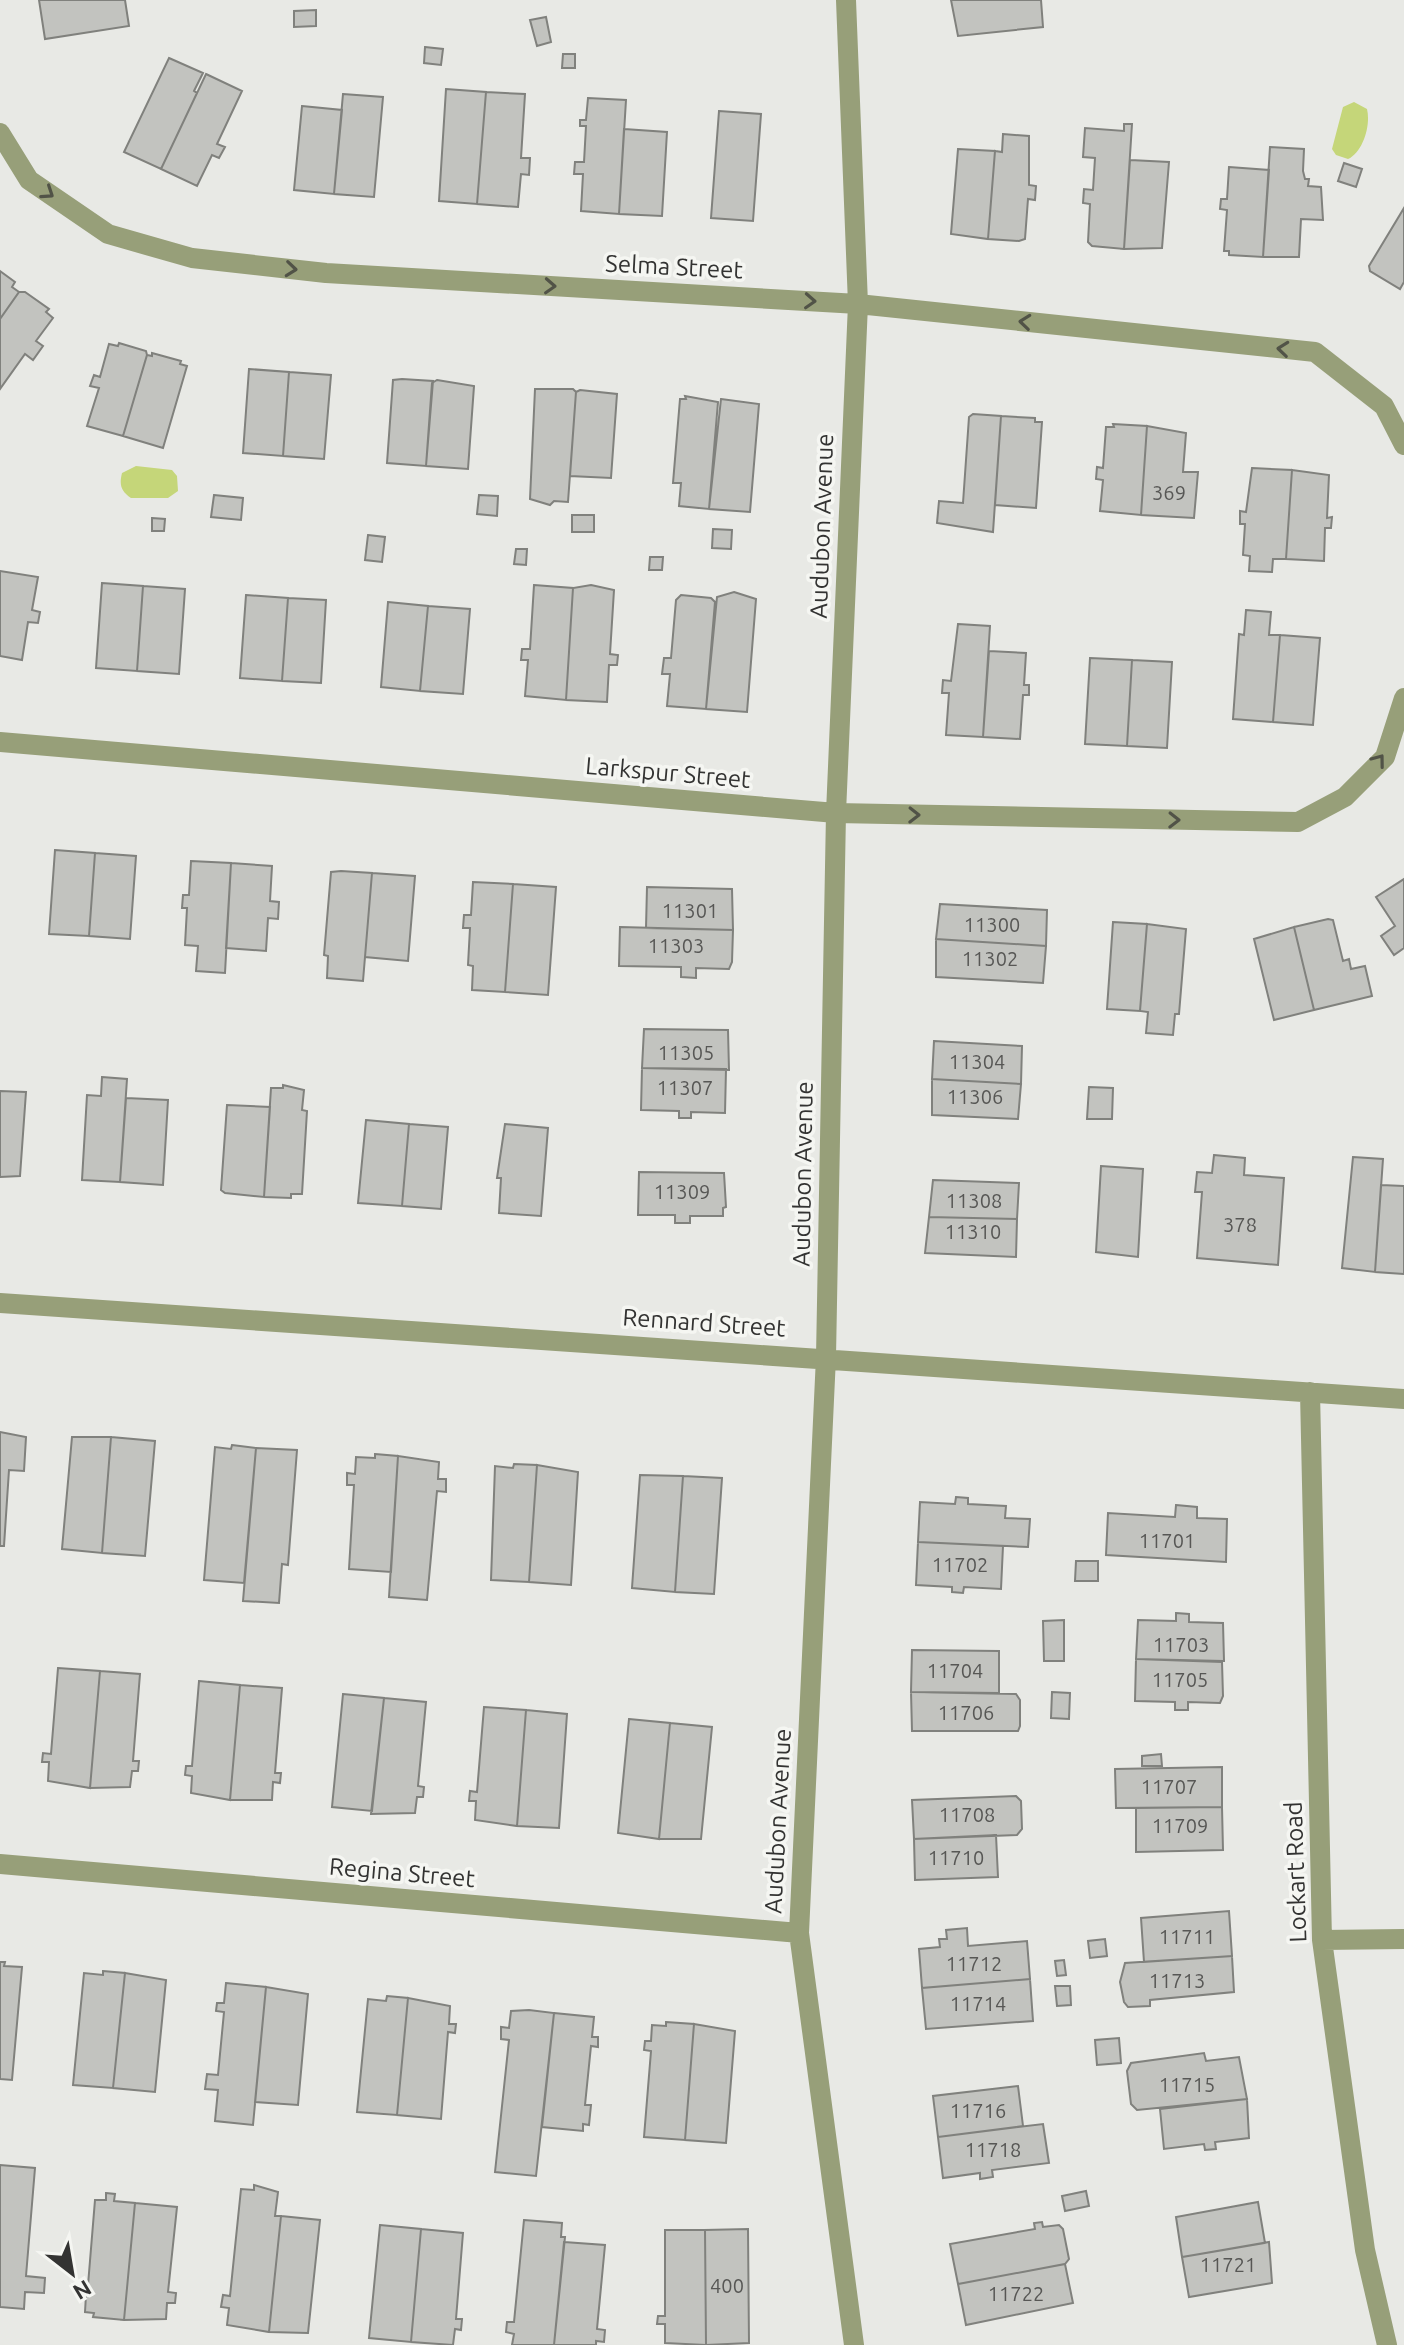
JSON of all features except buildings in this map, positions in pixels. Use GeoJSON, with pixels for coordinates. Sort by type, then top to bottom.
{"type":"FeatureCollection","features":[{"type":"Feature","properties":{"kind":"street","name":"Audubon Avenue"},"geometry":{"type":"LineString","coordinates":[[846,0],[858,304],[836,813],[826,1357],[799,1933],[854,2345]]}},
{"type":"Feature","properties":{"kind":"street","name":"Selma Street"},"geometry":{"type":"LineString","coordinates":[[0,133],[29,180],[108,234],[192,258],[326,273],[858,304],[1315,352],[1384,406],[1404,445]]}},
{"type":"Feature","properties":{"kind":"street","name":"Larkspur Street"},"geometry":{"type":"LineString","coordinates":[[0,742],[836,813],[1298,822],[1345,797],[1385,757],[1404,698]]}},
{"type":"Feature","properties":{"kind":"street","name":"Rennard Street"},"geometry":{"type":"LineString","coordinates":[[0,1303],[826,1357],[1404,1399]]}},
{"type":"Feature","properties":{"kind":"street","name":"Lockart Road"},"geometry":{"type":"LineString","coordinates":[[1310,1392],[1322,1940],[1365,2250],[1387,2345]]}},
{"type":"Feature","properties":{"kind":"street","name":"Regina Street"},"geometry":{"type":"LineString","coordinates":[[0,1864],[799,1933]]}},
{"type":"Feature","properties":{"kind":"street"},"geometry":{"type":"LineString","coordinates":[[1322,1940],[1404,1939]]}},
{"type":"Feature","properties":{"kind":"shaded area"},"geometry":{"type":"Polygon","coordinates":[[[1354,102],[1367,109],[1368,123],[1362,144],[1348,159],[1336,155],[1332,149],[1343,107],[1354,102]]]}},
{"type":"Feature","properties":{"kind":"shaded area"},"geometry":{"type":"Polygon","coordinates":[[[136,466],[172,470],[177,476],[178,491],[168,498],[131,498],[122,487],[121,477],[122,473],[136,466]]]}}]}
